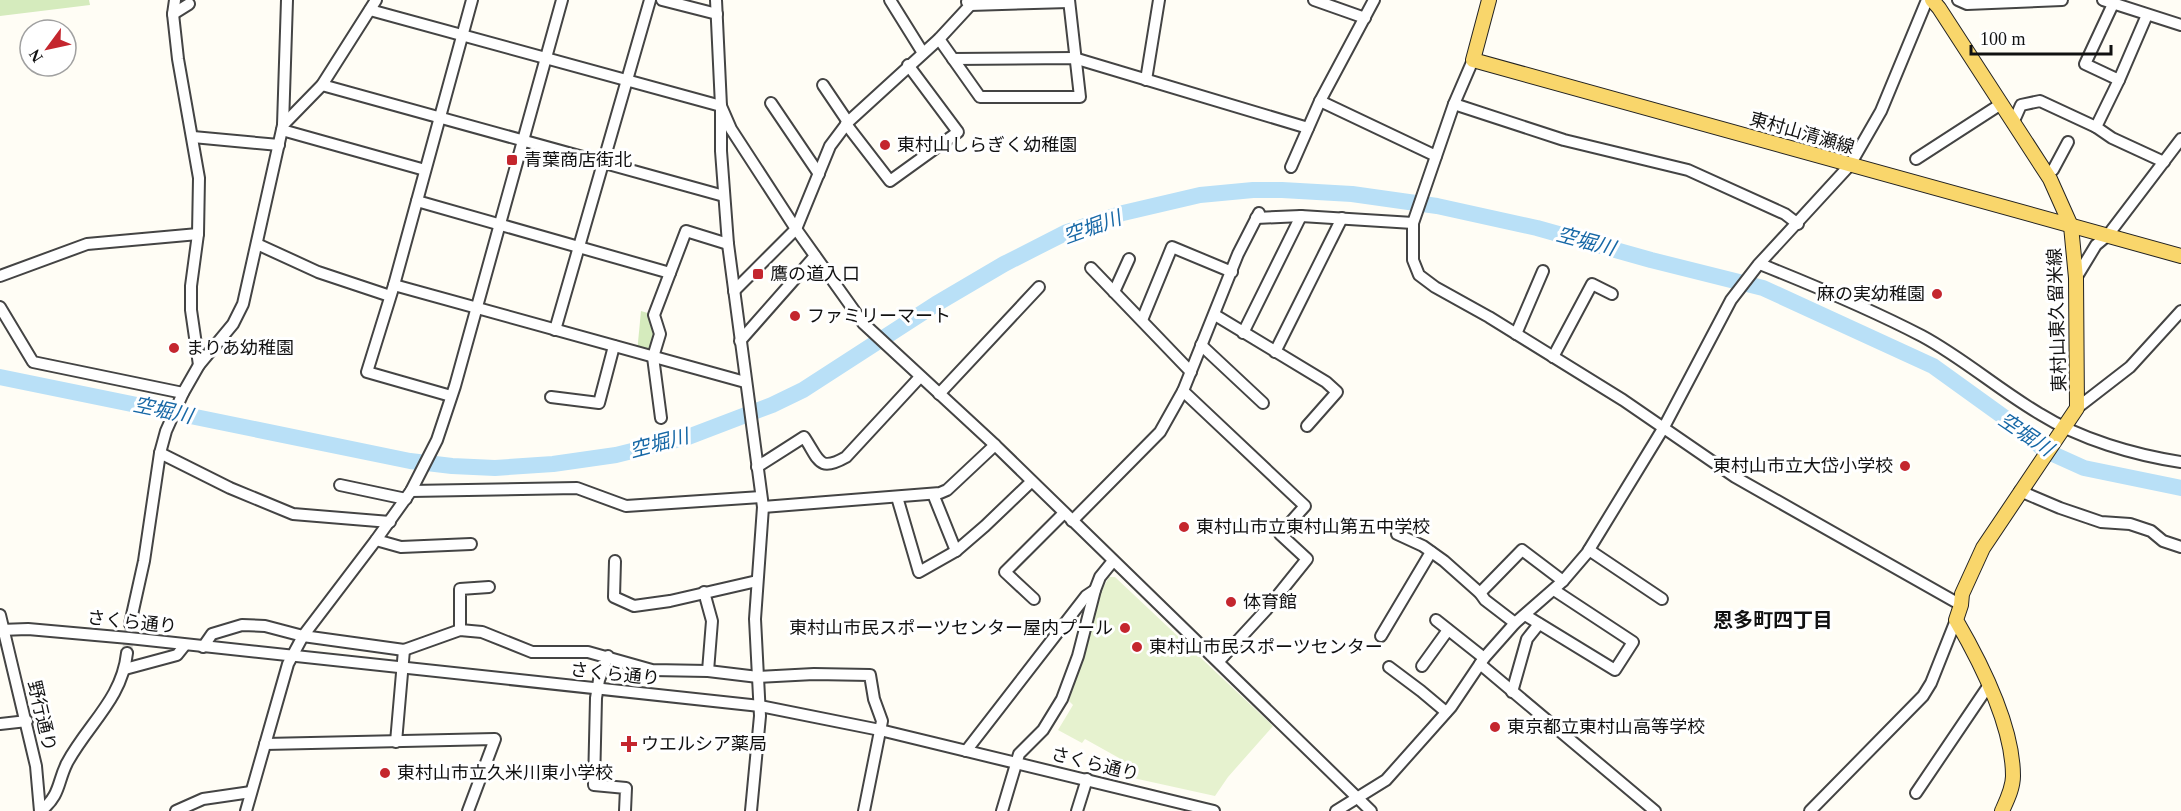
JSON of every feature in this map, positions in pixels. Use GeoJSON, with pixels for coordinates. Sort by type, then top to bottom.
{"type":"FeatureCollection","features":[{"type":"Feature","properties":{"kind":"main road"},"geometry":{"type":"LineString","coordinates":[[1473,60],[1489,0]]}},
{"type":"Feature","properties":{"kind":"main road","name":"東村山東久留米線"},"geometry":{"type":"LineString","coordinates":[[1932,0],[1940,8],[2046,172],[2071,226],[2076,278],[2077,408],[1983,548],[1962,594],[1956,620]]}},
{"type":"Feature","properties":{"kind":"main road","name":"東村山清瀬線"},"geometry":{"type":"LineString","coordinates":[[1473,60],[2181,256]]}},
{"type":"Feature","properties":{"kind":"main road"},"geometry":{"type":"LineString","coordinates":[[1956,620],[1974,650],[2008,740],[2013,778],[2010,795],[2002,811]]}},
{"type":"Feature","properties":{"kind":"street"},"geometry":{"type":"LineString","coordinates":[[175,0],[173,14],[178,59],[199,178],[198,234],[191,286],[191,310],[199,365]]}},
{"type":"Feature","properties":{"kind":"street"},"geometry":{"type":"LineString","coordinates":[[130,624],[144,561],[160,453],[166,431],[199,365],[238,315],[257,244],[283,128],[287,0]]}},
{"type":"Feature","properties":{"kind":"street"},"geometry":{"type":"LineString","coordinates":[[283,128],[315,95],[376,0]]}},
{"type":"Feature","properties":{"kind":"street"},"geometry":{"type":"LineString","coordinates":[[452,396],[367,372],[392,291],[472,0]]}},
{"type":"Feature","properties":{"kind":"street"},"geometry":{"type":"LineString","coordinates":[[246,811],[288,664],[303,636],[408,495],[437,440],[452,396],[562,0]]}},
{"type":"Feature","properties":{"kind":"street"},"geometry":{"type":"LineString","coordinates":[[555,330],[650,0]]}},
{"type":"Feature","properties":{"kind":"street"},"geometry":{"type":"LineString","coordinates":[[662,0],[717,14]]}},
{"type":"Feature","properties":{"kind":"street"},"geometry":{"type":"LineString","coordinates":[[716,0],[721,151],[728,244],[762,502],[755,619],[760,706],[751,811]]}},
{"type":"Feature","properties":{"kind":"street"},"geometry":{"type":"LineString","coordinates":[[890,0],[922,54]]}},
{"type":"Feature","properties":{"kind":"street"},"geometry":{"type":"LineString","coordinates":[[1146,80],[1159,0]]}},
{"type":"Feature","properties":{"kind":"street"},"geometry":{"type":"LineString","coordinates":[[1314,0],[1365,18]]}},
{"type":"Feature","properties":{"kind":"street"},"geometry":{"type":"LineString","coordinates":[[1291,167],[1320,101],[1374,0]]}},
{"type":"Feature","properties":{"kind":"street"},"geometry":{"type":"LineString","coordinates":[[1336,811],[1359,799],[1386,780],[1446,712],[1482,661],[1515,623],[1554,590],[1589,550],[1664,428],[1730,302],[1759,264],[1850,165],[1881,111],[1928,0]]}},
{"type":"Feature","properties":{"kind":"street"},"geometry":{"type":"LineString","coordinates":[[1958,0],[1967,4],[2061,0]]}},
{"type":"Feature","properties":{"kind":"street"},"geometry":{"type":"LineString","coordinates":[[734,291],[796,229],[831,146],[847,123],[939,39],[970,2],[1069,1],[1080,97],[980,97],[939,39]]}},
{"type":"Feature","properties":{"kind":"street"},"geometry":{"type":"LineString","coordinates":[[2119,80],[2085,64],[2108,2],[2181,25]]}},
{"type":"Feature","properties":{"kind":"street"},"geometry":{"type":"LineString","coordinates":[[173,14],[189,4]]}},
{"type":"Feature","properties":{"kind":"street"},"geometry":{"type":"LineString","coordinates":[[370,10],[721,106]]}},
{"type":"Feature","properties":{"kind":"street"},"geometry":{"type":"LineString","coordinates":[[2096,128],[2147,15]]}},
{"type":"Feature","properties":{"kind":"street"},"geometry":{"type":"LineString","coordinates":[[953,59],[1074,58],[1308,128]]}},
{"type":"Feature","properties":{"kind":"street"},"geometry":{"type":"LineString","coordinates":[[1473,60],[1454,104],[1413,223],[1413,260],[1419,275],[1664,428],[1734,477],[1961,605]]}},
{"type":"Feature","properties":{"kind":"street"},"geometry":{"type":"LineString","coordinates":[[823,85],[847,123],[890,181],[958,132],[909,65]]}},
{"type":"Feature","properties":{"kind":"street"},"geometry":{"type":"LineString","coordinates":[[321,85],[724,196]]}},
{"type":"Feature","properties":{"kind":"street"},"geometry":{"type":"LineString","coordinates":[[1320,101],[1436,156]]}},
{"type":"Feature","properties":{"kind":"street"},"geometry":{"type":"LineString","coordinates":[[2013,123],[2022,105],[2040,101],[2164,162]]}},
{"type":"Feature","properties":{"kind":"street"},"geometry":{"type":"LineString","coordinates":[[771,103],[819,174]]}},
{"type":"Feature","properties":{"kind":"street"},"geometry":{"type":"LineString","coordinates":[[1454,104],[1564,140],[1688,170],[1785,213],[1798,224]]}},
{"type":"Feature","properties":{"kind":"street"},"geometry":{"type":"LineString","coordinates":[[1916,159],[2001,104]]}},
{"type":"Feature","properties":{"kind":"street"},"geometry":{"type":"LineString","coordinates":[[721,106],[731,129],[796,229],[865,325],[1219,661],[1371,811]]}},
{"type":"Feature","properties":{"kind":"street"},"geometry":{"type":"LineString","coordinates":[[283,128],[425,170]]}},
{"type":"Feature","properties":{"kind":"street"},"geometry":{"type":"LineString","coordinates":[[193,137],[279,145]]}},
{"type":"Feature","properties":{"kind":"street"},"geometry":{"type":"LineString","coordinates":[[2076,278],[2096,245],[2108,235],[2181,139]]}},
{"type":"Feature","properties":{"kind":"street"},"geometry":{"type":"LineString","coordinates":[[2046,172],[2053,170],[2068,142]]}},
{"type":"Feature","properties":{"kind":"street"},"geometry":{"type":"LineString","coordinates":[[417,201],[670,273]]}},
{"type":"Feature","properties":{"kind":"street"},"geometry":{"type":"LineString","coordinates":[[1034,599],[1005,572],[1160,432],[1183,391],[1246,235],[1258,215],[1413,223]]}},
{"type":"Feature","properties":{"kind":"street"},"geometry":{"type":"LineString","coordinates":[[1243,333],[1301,216]]}},
{"type":"Feature","properties":{"kind":"street"},"geometry":{"type":"LineString","coordinates":[[1275,352],[1342,218]]}},
{"type":"Feature","properties":{"kind":"street"},"geometry":{"type":"LineString","coordinates":[[661,418],[653,357],[660,334],[654,315],[686,231],[728,244]]}},
{"type":"Feature","properties":{"kind":"street"},"geometry":{"type":"LineString","coordinates":[[0,276],[87,244],[198,234]]}},
{"type":"Feature","properties":{"kind":"street"},"geometry":{"type":"LineString","coordinates":[[257,244],[318,272],[392,291],[476,308],[745,382]]}},
{"type":"Feature","properties":{"kind":"street"},"geometry":{"type":"LineString","coordinates":[[1142,320],[1172,247],[1232,272]]}},
{"type":"Feature","properties":{"kind":"street"},"geometry":{"type":"LineString","coordinates":[[740,341],[815,256]]}},
{"type":"Feature","properties":{"kind":"street"},"geometry":{"type":"LineString","coordinates":[[1114,291],[1129,259]]}},
{"type":"Feature","properties":{"kind":"street"},"geometry":{"type":"LineString","coordinates":[[1759,264],[1817,286],[1923,337],[2040,414],[2064,427],[2123,449],[2154,458],[2181,462]]}},
{"type":"Feature","properties":{"kind":"street"},"geometry":{"type":"LineString","coordinates":[[1091,268],[1191,372]]}},
{"type":"Feature","properties":{"kind":"street"},"geometry":{"type":"LineString","coordinates":[[1516,334],[1544,271]]}},
{"type":"Feature","properties":{"kind":"street"},"geometry":{"type":"LineString","coordinates":[[1553,357],[1587,282],[1612,294]]}},
{"type":"Feature","properties":{"kind":"street"},"geometry":{"type":"LineString","coordinates":[[939,394],[1039,287]]}},
{"type":"Feature","properties":{"kind":"street"},"geometry":{"type":"LineString","coordinates":[[0,307],[33,362],[182,395]]}},
{"type":"Feature","properties":{"kind":"street"},"geometry":{"type":"LineString","coordinates":[[2077,408],[2130,367],[2181,312]]}},
{"type":"Feature","properties":{"kind":"street"},"geometry":{"type":"LineString","coordinates":[[1215,315],[1326,382],[1337,392],[1307,426]]}},
{"type":"Feature","properties":{"kind":"street"},"geometry":{"type":"LineString","coordinates":[[1201,345],[1263,403]]}},
{"type":"Feature","properties":{"kind":"street"},"geometry":{"type":"LineString","coordinates":[[551,397],[599,403],[614,346]]}},
{"type":"Feature","properties":{"kind":"street"},"geometry":{"type":"LineString","coordinates":[[757,467],[804,437],[821,462],[832,465],[846,457],[920,376]]}},
{"type":"Feature","properties":{"kind":"street"},"geometry":{"type":"LineString","coordinates":[[1183,391],[1305,506],[1280,534],[1307,559],[1266,610],[1219,661]]}},
{"type":"Feature","properties":{"kind":"street"},"geometry":{"type":"LineString","coordinates":[[340,485],[408,495],[577,488],[626,506],[897,497],[933,494],[947,490],[994,445]]}},
{"type":"Feature","properties":{"kind":"street"},"geometry":{"type":"LineString","coordinates":[[160,453],[230,488],[293,514],[390,522]]}},
{"type":"Feature","properties":{"kind":"street"},"geometry":{"type":"LineString","coordinates":[[897,497],[919,572],[956,551],[1031,482]]}},
{"type":"Feature","properties":{"kind":"street"},"geometry":{"type":"LineString","coordinates":[[2020,491],[2101,522],[2130,524],[2151,531],[2163,541],[2181,547]]}},
{"type":"Feature","properties":{"kind":"street"},"geometry":{"type":"LineString","coordinates":[[933,494],[956,551]]}},
{"type":"Feature","properties":{"kind":"street"},"geometry":{"type":"LineString","coordinates":[[1397,534],[1431,552],[1480,593],[1485,600],[1515,623]]}},
{"type":"Feature","properties":{"kind":"street"},"geometry":{"type":"LineString","coordinates":[[376,540],[402,547],[471,544]]}},
{"type":"Feature","properties":{"kind":"street"},"geometry":{"type":"LineString","coordinates":[[1480,593],[1522,550],[1563,581]]}},
{"type":"Feature","properties":{"kind":"street"},"geometry":{"type":"LineString","coordinates":[[1589,550],[1662,599]]}},
{"type":"Feature","properties":{"kind":"street"},"geometry":{"type":"LineString","coordinates":[[1381,636],[1431,552]]}},
{"type":"Feature","properties":{"kind":"street"},"geometry":{"type":"LineString","coordinates":[[615,561],[614,597],[634,606],[670,601],[757,581]]}},
{"type":"Feature","properties":{"kind":"street"},"geometry":{"type":"LineString","coordinates":[[1002,811],[1021,751],[1043,730],[1062,699],[1078,656],[1095,590],[1100,577],[1113,561]]}},
{"type":"Feature","properties":{"kind":"street"},"geometry":{"type":"LineString","coordinates":[[459,630],[460,589],[489,587]]}},
{"type":"Feature","properties":{"kind":"street"},"geometry":{"type":"LineString","coordinates":[[966,751],[1086,597],[1095,590]]}},
{"type":"Feature","properties":{"kind":"street"},"geometry":{"type":"LineString","coordinates":[[1525,615],[1615,670],[1633,642],[1554,590]]}},
{"type":"Feature","properties":{"kind":"street"},"geometry":{"type":"LineString","coordinates":[[704,592],[712,621],[708,671]]}},
{"type":"Feature","properties":{"kind":"street","name":"野行通り"},"geometry":{"type":"LineString","coordinates":[[0,615],[27,721],[36,766],[41,811]]}},
{"type":"Feature","properties":{"kind":"street"},"geometry":{"type":"LineString","coordinates":[[1436,620],[1482,661],[1512,692],[1655,811]]}},
{"type":"Feature","properties":{"kind":"street"},"geometry":{"type":"LineString","coordinates":[[1810,811],[1923,696],[1935,673],[1956,620]]}},
{"type":"Feature","properties":{"kind":"street"},"geometry":{"type":"LineString","coordinates":[[1512,692],[1527,639],[1539,624]]}},
{"type":"Feature","properties":{"kind":"street"},"geometry":{"type":"LineString","coordinates":[[203,647],[212,634],[242,625],[265,626],[303,636],[405,650],[459,630],[482,632],[532,652],[588,652],[652,670],[708,671],[758,677],[814,674],[870,675],[882,721],[864,811]]}},
{"type":"Feature","properties":{"kind":"street","name":"さくら通り"},"geometry":{"type":"LineString","coordinates":[[2,630],[28,628],[760,706],[880,730],[1214,811]]}},
{"type":"Feature","properties":{"kind":"street"},"geometry":{"type":"LineString","coordinates":[[1422,666],[1448,630]]}},
{"type":"Feature","properties":{"kind":"street"},"geometry":{"type":"LineString","coordinates":[[125,669],[177,655],[185,645]]}},
{"type":"Feature","properties":{"kind":"street"},"geometry":{"type":"LineString","coordinates":[[396,742],[405,650]]}},
{"type":"Feature","properties":{"kind":"street"},"geometry":{"type":"LineString","coordinates":[[41,811],[53,801],[67,763],[119,686],[125,669],[127,653]]}},
{"type":"Feature","properties":{"kind":"street"},"geometry":{"type":"LineString","coordinates":[[608,656],[598,689],[594,785],[626,788],[625,811]]}},
{"type":"Feature","properties":{"kind":"street"},"geometry":{"type":"LineString","coordinates":[[1389,667],[1446,712]]}},
{"type":"Feature","properties":{"kind":"street"},"geometry":{"type":"LineString","coordinates":[[1916,793],[1989,685]]}},
{"type":"Feature","properties":{"kind":"street"},"geometry":{"type":"LineString","coordinates":[[0,724],[27,721]]}},
{"type":"Feature","properties":{"kind":"street"},"geometry":{"type":"LineString","coordinates":[[265,744],[495,739],[468,811]]}},
{"type":"Feature","properties":{"kind":"street"},"geometry":{"type":"LineString","coordinates":[[1077,811],[1088,779]]}},
{"type":"Feature","properties":{"kind":"street"},"geometry":{"type":"LineString","coordinates":[[176,811],[203,799],[251,792]]}},
{"type":"Feature","properties":{"kind":"green space"},"geometry":{"type":"Polygon","coordinates":[[[0,0],[89,0],[90,5],[0,16],[0,0]]]}},
{"type":"Feature","properties":{"kind":"green space"},"geometry":{"type":"Polygon","coordinates":[[[641,311],[654,315],[660,334],[653,357],[637,353],[641,311]]]}},
{"type":"Feature","properties":{"kind":"green space","name":"東村山市民スポーツセンター"},"geometry":{"type":"Polygon","coordinates":[[[1109,577],[1115,577],[1273,726],[1228,777],[1215,796],[1115,774],[1119,758],[1085,739],[1082,743],[1058,730],[1073,705],[1069,701],[1101,592],[1109,577]]]}},
{"type":"Feature","properties":{"kind":"waterway","name":"空堀川"},"geometry":{"type":"LineString","coordinates":[[0,377],[410,461],[495,468],[553,464],[616,455],[688,437],[772,405],[803,390],[936,304],[1004,264],[1067,232],[1123,213],[1200,195],[1282,190],[1352,194],[1437,206],[1537,228],[1763,288],[1933,366],[2026,433],[2044,450],[2084,468],[2181,488]]}},
{"type":"Feature","properties":{"kind":"tunnel"},"geometry":{"type":"LineString","coordinates":[[127,653],[130,624]]}},
{"type":"Feature","properties":{"kind":"place","name":"東村山しらぎく幼稚園"},"geometry":{"type":"Point","coordinates":[885,145]}},
{"type":"Feature","properties":{"kind":"place","name":"青葉商店街北"},"geometry":{"type":"Point","coordinates":[512,160]}},
{"type":"Feature","properties":{"kind":"place","name":"鷹の道入口"},"geometry":{"type":"Point","coordinates":[758,274]}},
{"type":"Feature","properties":{"kind":"place","name":"麻の実幼稚園"},"geometry":{"type":"Point","coordinates":[1937,294]}},
{"type":"Feature","properties":{"kind":"place","name":"ファミリーマート"},"geometry":{"type":"Point","coordinates":[795,316]}},
{"type":"Feature","properties":{"kind":"place","name":"まりあ幼稚園"},"geometry":{"type":"Point","coordinates":[174,348]}},
{"type":"Feature","properties":{"kind":"place","name":"東村山市立大岱小学校"},"geometry":{"type":"Point","coordinates":[1905,466]}},
{"type":"Feature","properties":{"kind":"place","name":"東村山市立東村山第五中学校"},"geometry":{"type":"Point","coordinates":[1184,527]}},
{"type":"Feature","properties":{"kind":"place","name":"体育館"},"geometry":{"type":"Point","coordinates":[1231,602]}},
{"type":"Feature","properties":{"kind":"place","name":"東村山市民スポーツセンター屋内プール"},"geometry":{"type":"Point","coordinates":[1125,628]}},
{"type":"Feature","properties":{"kind":"place","name":"東村山市民スポーツセンター"},"geometry":{"type":"Point","coordinates":[1137,647]}},
{"type":"Feature","properties":{"kind":"place","name":"東京都立東村山高等学校"},"geometry":{"type":"Point","coordinates":[1495,727]}},
{"type":"Feature","properties":{"kind":"place","name":"ウエルシア薬局"},"geometry":{"type":"Point","coordinates":[629,744]}},
{"type":"Feature","properties":{"kind":"place","name":"東村山市立久米川東小学校"},"geometry":{"type":"Point","coordinates":[385,773]}},
{"type":"Feature","properties":{"kind":"district","name":"恩多町四丁目"},"geometry":{"type":"Point","coordinates":[1773,620]}}]}
